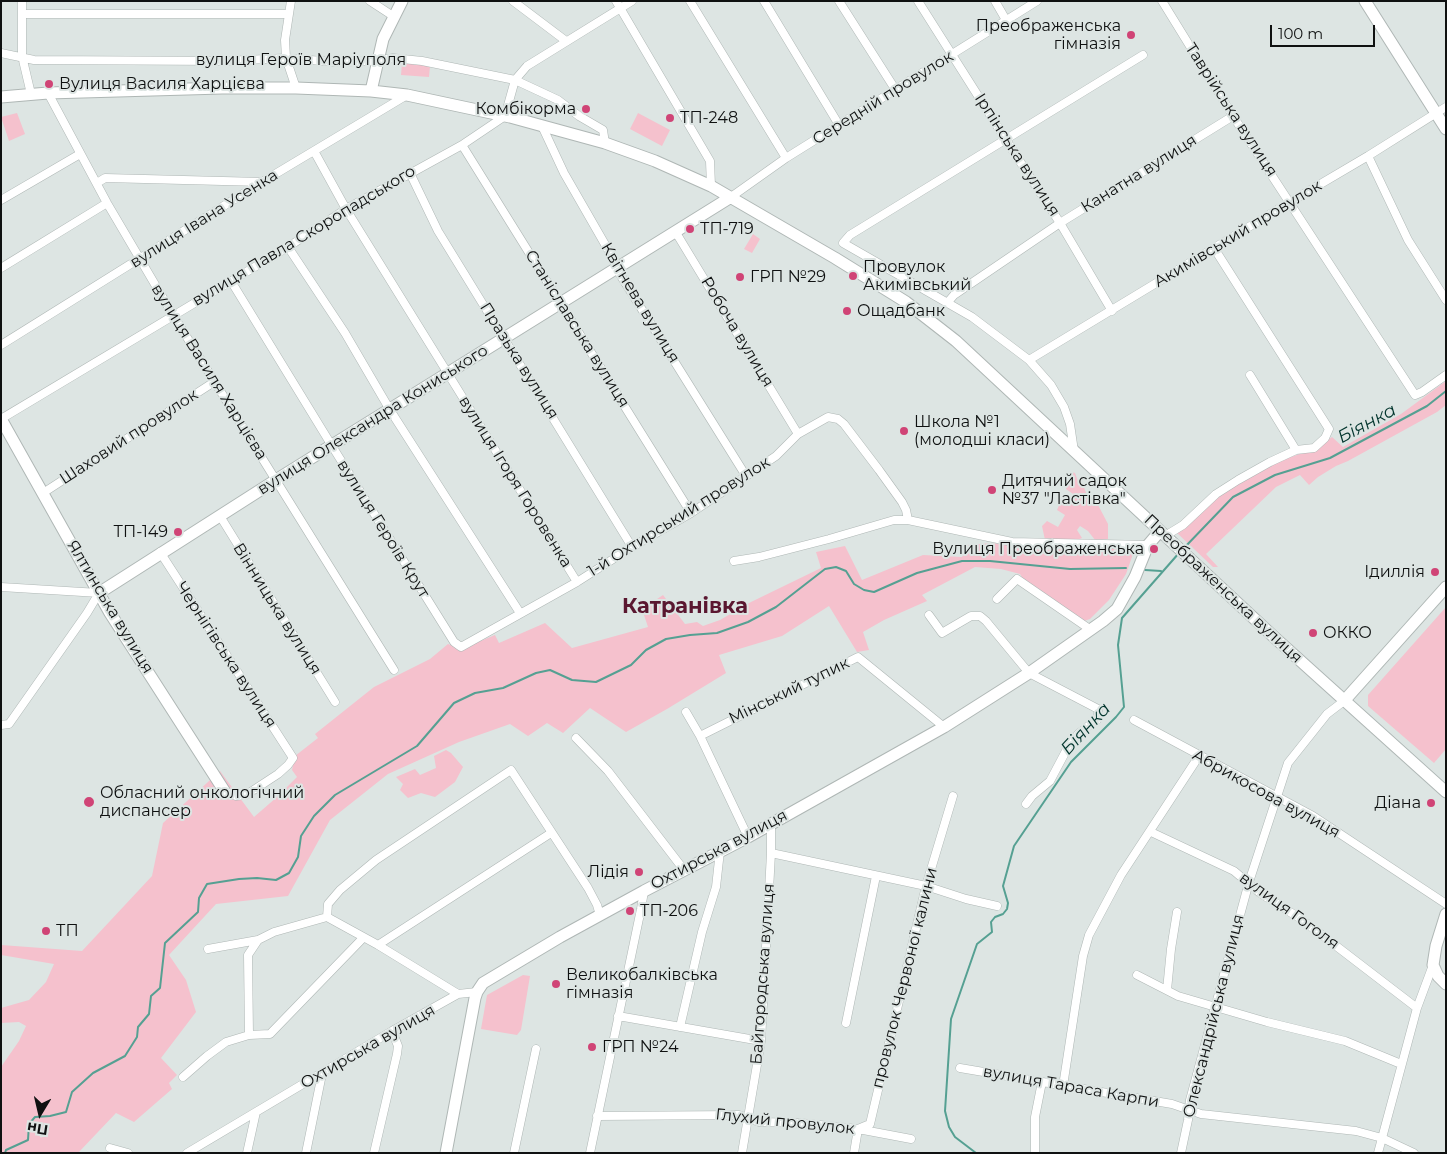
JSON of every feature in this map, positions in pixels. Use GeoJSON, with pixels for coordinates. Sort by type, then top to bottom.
{"type":"FeatureCollection","features":[{"type":"Feature","properties":{"kind":"street"},"geometry":{"type":"LineString","coordinates":[[22,1],[22,56],[31,94]]}},
{"type":"Feature","properties":{"kind":"street"},"geometry":{"type":"LineString","coordinates":[[291,1],[285,40],[286,58],[296,88]]}},
{"type":"Feature","properties":{"kind":"street"},"geometry":{"type":"LineString","coordinates":[[370,1],[393,16]]}},
{"type":"Feature","properties":{"kind":"street"},"geometry":{"type":"LineString","coordinates":[[371,91],[383,38],[402,1]]}},
{"type":"Feature","properties":{"kind":"street"},"geometry":{"type":"LineString","coordinates":[[513,1],[566,41]]}},
{"type":"Feature","properties":{"kind":"street"},"geometry":{"type":"LineString","coordinates":[[505,116],[515,80],[527,66],[618,5],[632,1]]}},
{"type":"Feature","properties":{"kind":"street"},"geometry":{"type":"LineString","coordinates":[[690,1],[786,158]]}},
{"type":"Feature","properties":{"kind":"street"},"geometry":{"type":"LineString","coordinates":[[764,1],[840,124]]}},
{"type":"Feature","properties":{"kind":"street"},"geometry":{"type":"LineString","coordinates":[[839,1],[895,89]]}},
{"type":"Feature","properties":{"kind":"street","name":"Ірпінська вулиця"},"geometry":{"type":"LineString","coordinates":[[918,1],[1060,223],[1112,311]]}},
{"type":"Feature","properties":{"kind":"street"},"geometry":{"type":"LineString","coordinates":[[995,1],[1006,20]]}},
{"type":"Feature","properties":{"kind":"street","name":"Середній провулок"},"geometry":{"type":"LineString","coordinates":[[731,197],[786,158],[1037,1]]}},
{"type":"Feature","properties":{"kind":"street","name":"Таврійська вулиця"},"geometry":{"type":"LineString","coordinates":[[1162,1],[1233,116],[1415,395],[1446,375]]}},
{"type":"Feature","properties":{"kind":"street"},"geometry":{"type":"LineString","coordinates":[[1365,1],[1441,110],[1446,129]]}},
{"type":"Feature","properties":{"kind":"street"},"geometry":{"type":"LineString","coordinates":[[618,5],[710,161],[711,186]]}},
{"type":"Feature","properties":{"kind":"street"},"geometry":{"type":"LineString","coordinates":[[22,14],[289,14]]}},
{"type":"Feature","properties":{"kind":"street","name":"вулиця Героїв Маріуполя"},"geometry":{"type":"LineString","coordinates":[[1,53],[34,60],[225,60],[286,58],[334,62],[377,61],[393,58],[422,61],[515,80],[558,100],[579,116],[603,130],[605,143]]}},
{"type":"Feature","properties":{"kind":"street"},"geometry":{"type":"LineString","coordinates":[[1074,450],[1070,424],[1064,407],[1051,385],[1029,360],[972,317],[843,243],[850,235],[1143,55]]}},
{"type":"Feature","properties":{"kind":"street","name":"вулиця Героїв Маріуполя"},"geometry":{"type":"LineString","coordinates":[[1,97],[48,93],[142,90],[296,88],[407,94],[505,116],[605,143],[656,161],[731,197]]}},
{"type":"Feature","properties":{"kind":"street","name":"вулиця Василя Харцієва"},"geometry":{"type":"LineString","coordinates":[[48,93],[107,203],[173,315],[394,670]]}},
{"type":"Feature","properties":{"kind":"street","name":"вулиця Івана Усенка"},"geometry":{"type":"LineString","coordinates":[[1,345],[407,94]]}},
{"type":"Feature","properties":{"kind":"street","name":"Акимівський провулок"},"geometry":{"type":"LineString","coordinates":[[1029,360],[1441,110]]}},
{"type":"Feature","properties":{"kind":"street","name":"вулиця Павла Скоропадського"},"geometry":{"type":"LineString","coordinates":[[1,419],[288,247],[346,209],[462,145],[505,116]]}},
{"type":"Feature","properties":{"kind":"street","name":"Канатна вулиця"},"geometry":{"type":"LineString","coordinates":[[948,302],[954,295],[1060,223],[1233,116]]}},
{"type":"Feature","properties":{"kind":"street","name":"Квітнева вулиця"},"geometry":{"type":"LineString","coordinates":[[542,126],[564,173],[614,260],[616,268],[746,476]]}},
{"type":"Feature","properties":{"kind":"street","name":"Станіславська вулиця"},"geometry":{"type":"LineString","coordinates":[[462,145],[690,513]]}},
{"type":"Feature","properties":{"kind":"street","name":"вулиця Ігоря Горовенка"},"geometry":{"type":"LineString","coordinates":[[314,151],[346,209],[577,582]]}},
{"type":"Feature","properties":{"kind":"street"},"geometry":{"type":"LineString","coordinates":[[1,200],[80,154]]}},
{"type":"Feature","properties":{"kind":"street"},"geometry":{"type":"LineString","coordinates":[[1368,156],[1408,240],[1446,300]]}},
{"type":"Feature","properties":{"kind":"street","name":"Празька вулиця"},"geometry":{"type":"LineString","coordinates":[[410,173],[438,231],[505,337],[632,547]]}},
{"type":"Feature","properties":{"kind":"street"},"geometry":{"type":"LineString","coordinates":[[97,183],[106,178],[262,182]]}},
{"type":"Feature","properties":{"kind":"street","name":"вулиця Олександра Кониського"},"geometry":{"type":"LineString","coordinates":[[99,593],[160,552],[731,197]]}},
{"type":"Feature","properties":{"kind":"street","name":"Преображенська вулиця"},"geometry":{"type":"LineString","coordinates":[[731,197],[906,302],[963,347],[1165,537],[1446,792]]}},
{"type":"Feature","properties":{"kind":"street"},"geometry":{"type":"LineString","coordinates":[[1,268],[107,203]]}},
{"type":"Feature","properties":{"kind":"street","name":"Робоча вулиця"},"geometry":{"type":"LineString","coordinates":[[675,231],[798,434]]}},
{"type":"Feature","properties":{"kind":"street"},"geometry":{"type":"LineString","coordinates":[[288,247],[520,613]]}},
{"type":"Feature","properties":{"kind":"street"},"geometry":{"type":"LineString","coordinates":[[1165,537],[1183,525],[1216,494],[1270,462],[1296,450],[1314,448],[1325,438],[1329,429],[1214,248]]}},
{"type":"Feature","properties":{"kind":"street","name":"вулиця Героїв Крут"},"geometry":{"type":"LineString","coordinates":[[231,281],[454,642],[461,647]]}},
{"type":"Feature","properties":{"kind":"street"},"geometry":{"type":"LineString","coordinates":[[1250,375],[1296,450]]}},
{"type":"Feature","properties":{"kind":"street","name":"Шаховий провулок"},"geometry":{"type":"LineString","coordinates":[[43,493],[214,382]]}},
{"type":"Feature","properties":{"kind":"street","name":"1-й Охтирський провулок"},"geometry":{"type":"LineString","coordinates":[[461,647],[577,582],[690,513],[776,456],[798,434],[828,417],[838,419],[880,470],[902,502],[908,520]]}},
{"type":"Feature","properties":{"kind":"street","name":"Ялтинська вулиця"},"geometry":{"type":"LineString","coordinates":[[1,419],[99,593],[225,792]]}},
{"type":"Feature","properties":{"kind":"street","name":"Вінницька вулиця"},"geometry":{"type":"LineString","coordinates":[[220,516],[335,702]]}},
{"type":"Feature","properties":{"kind":"street"},"geometry":{"type":"LineString","coordinates":[[734,562],[846,535],[894,520],[908,520],[1012,542],[1148,545]]}},
{"type":"Feature","properties":{"kind":"street","name":"Охтирська вулиця"},"geometry":{"type":"LineString","coordinates":[[187,1153],[392,1031],[458,994],[476,992],[483,983],[600,915],[720,850],[748,837],[944,727],[1091,630],[1117,609],[1137,572],[1148,545],[1165,537]]}},
{"type":"Feature","properties":{"kind":"street","name":"Чернігівська вулиця"},"geometry":{"type":"LineString","coordinates":[[160,552],[292,758],[288,765],[278,774],[246,795],[236,796],[225,792]]}},
{"type":"Feature","properties":{"kind":"street"},"geometry":{"type":"LineString","coordinates":[[996,599],[1017,579],[1091,630]]}},
{"type":"Feature","properties":{"kind":"street"},"geometry":{"type":"LineString","coordinates":[[1,587],[99,593],[9,724],[1,725]]}},
{"type":"Feature","properties":{"kind":"street","name":"Олександрійська вулиця"},"geometry":{"type":"LineString","coordinates":[[1181,1153],[1190,1100],[1249,882],[1288,763],[1327,714],[1344,700],[1446,587]]}},
{"type":"Feature","properties":{"kind":"street"},"geometry":{"type":"LineString","coordinates":[[929,615],[942,633],[971,616],[980,616],[1029,672],[1098,709],[1098,719],[1079,734],[1067,749],[1050,781],[1032,796],[1026,804]]}},
{"type":"Feature","properties":{"kind":"street","name":"Мінський тупик"},"geometry":{"type":"LineString","coordinates":[[700,736],[858,657],[944,727]]}},
{"type":"Feature","properties":{"kind":"street"},"geometry":{"type":"LineString","coordinates":[[686,712],[700,736],[748,837]]}},
{"type":"Feature","properties":{"kind":"street","name":"Абрикосова вулиця"},"geometry":{"type":"LineString","coordinates":[[1134,720],[1313,816],[1446,904]]}},
{"type":"Feature","properties":{"kind":"street"},"geometry":{"type":"LineString","coordinates":[[576,738],[608,771],[684,870]]}},
{"type":"Feature","properties":{"kind":"street"},"geometry":{"type":"LineString","coordinates":[[1062,1086],[1088,935],[1121,875],[1151,832],[1199,756]]}},
{"type":"Feature","properties":{"kind":"street"},"geometry":{"type":"LineString","coordinates":[[327,917],[328,904],[340,890],[376,860],[511,770],[588,888],[600,915]]}},
{"type":"Feature","properties":{"kind":"street","name":"провулок Червоної калини"},"geometry":{"type":"LineString","coordinates":[[858,1129],[870,1124],[926,886],[953,796]]}},
{"type":"Feature","properties":{"kind":"street","name":"Байгородська вулиця"},"geometry":{"type":"LineString","coordinates":[[742,1153],[761,1041],[771,853],[770,824]]}},
{"type":"Feature","properties":{"kind":"street","name":"вулиця Гоголя"},"geometry":{"type":"LineString","coordinates":[[1151,832],[1234,871],[1260,892],[1302,919],[1417,1008]]}},
{"type":"Feature","properties":{"kind":"street"},"geometry":{"type":"LineString","coordinates":[[378,944],[551,833]]}},
{"type":"Feature","properties":{"kind":"street"},"geometry":{"type":"LineString","coordinates":[[680,1027],[702,932],[716,887],[720,850]]}},
{"type":"Feature","properties":{"kind":"street"},"geometry":{"type":"LineString","coordinates":[[771,853],[926,886],[966,899],[997,906]]}},
{"type":"Feature","properties":{"kind":"street"},"geometry":{"type":"LineString","coordinates":[[846,1023],[876,876]]}},
{"type":"Feature","properties":{"kind":"street"},"geometry":{"type":"LineString","coordinates":[[590,1153],[644,891]]}},
{"type":"Feature","properties":{"kind":"street"},"geometry":{"type":"LineString","coordinates":[[1167,990],[1177,912]]}},
{"type":"Feature","properties":{"kind":"street"},"geometry":{"type":"LineString","coordinates":[[1378,1153],[1401,1064],[1417,1008],[1433,965],[1436,946],[1446,914]]}},
{"type":"Feature","properties":{"kind":"street"},"geometry":{"type":"LineString","coordinates":[[208,949],[258,940],[274,932],[327,917],[363,938],[378,944],[458,994]]}},
{"type":"Feature","properties":{"kind":"street"},"geometry":{"type":"LineString","coordinates":[[183,1076],[226,1042],[249,1034],[270,1034],[363,938]]}},
{"type":"Feature","properties":{"kind":"street"},"geometry":{"type":"LineString","coordinates":[[249,1034],[248,955],[258,940]]}},
{"type":"Feature","properties":{"kind":"street"},"geometry":{"type":"LineString","coordinates":[[1433,965],[1438,976],[1446,984]]}},
{"type":"Feature","properties":{"kind":"street"},"geometry":{"type":"LineString","coordinates":[[1137,975],[1178,996],[1215,1008],[1345,1041],[1401,1064]]}},
{"type":"Feature","properties":{"kind":"street"},"geometry":{"type":"LineString","coordinates":[[446,1153],[476,992]]}},
{"type":"Feature","properties":{"kind":"street"},"geometry":{"type":"LineString","coordinates":[[618,1016],[761,1041]]}},
{"type":"Feature","properties":{"kind":"street"},"geometry":{"type":"LineString","coordinates":[[374,1153],[397,1054],[398,1046],[392,1031]]}},
{"type":"Feature","properties":{"kind":"street"},"geometry":{"type":"LineString","coordinates":[[514,1153],[536,1049]]}},
{"type":"Feature","properties":{"kind":"street","name":"вулиця Тараса Карпи"},"geometry":{"type":"LineString","coordinates":[[960,1068],[1172,1104],[1200,1114],[1356,1131],[1382,1138],[1414,1153]]}},
{"type":"Feature","properties":{"kind":"street"},"geometry":{"type":"LineString","coordinates":[[306,1153],[322,1074]]}},
{"type":"Feature","properties":{"kind":"street"},"geometry":{"type":"LineString","coordinates":[[1036,1153],[1035,1117],[1042,1082]]}},
{"type":"Feature","properties":{"kind":"street"},"geometry":{"type":"LineString","coordinates":[[247,1153],[256,1112]]}},
{"type":"Feature","properties":{"kind":"street","name":"Глухий провулок"},"geometry":{"type":"LineString","coordinates":[[597,1116],[739,1114],[759,1122],[801,1123],[858,1129],[911,1139]]}},
{"type":"Feature","properties":{"kind":"street"},"geometry":{"type":"LineString","coordinates":[[854,1153],[858,1129]]}},
{"type":"Feature","properties":{"kind":"street"},"geometry":{"type":"LineString","coordinates":[[110,1148],[128,1153]]}},
{"type":"Feature","properties":{"kind":"shaded area"},"geometry":{"type":"Polygon","coordinates":[[[402,63],[430,66],[429,77],[401,75],[402,63]]]}},
{"type":"Feature","properties":{"kind":"shaded area"},"geometry":{"type":"Polygon","coordinates":[[[17,113],[25,134],[9,141],[1,117],[17,113]]]}},
{"type":"Feature","properties":{"kind":"shaded area"},"geometry":{"type":"Polygon","coordinates":[[[638,113],[670,130],[662,146],[630,129],[638,113]]]}},
{"type":"Feature","properties":{"kind":"shaded area"},"geometry":{"type":"Polygon","coordinates":[[[753,234],[760,239],[752,253],[744,249],[753,234]]]}},
{"type":"Feature","properties":{"kind":"shaded area"},"geometry":{"type":"Polygon","coordinates":[[[1446,381],[1446,405],[1437,412],[1336,466],[1309,485],[1300,475],[1276,487],[1206,554],[1218,567],[1213,567],[1176,532],[1217,497],[1268,465],[1317,448],[1332,437],[1343,447],[1401,414],[1446,381]]]}},
{"type":"Feature","properties":{"kind":"shaded area"},"geometry":{"type":"Polygon","coordinates":[[[1071,472],[1075,473],[1078,481],[1083,485],[1089,500],[1097,503],[1108,524],[1108,539],[1095,540],[1088,531],[1080,526],[1077,530],[1082,538],[1075,541],[1045,540],[1042,526],[1047,521],[1058,527],[1065,515],[1057,510],[1061,501],[1071,502],[1073,494],[1066,489],[1071,472]]]}},
{"type":"Feature","properties":{"kind":"shaded area"},"geometry":{"type":"Polygon","coordinates":[[[992,543],[1041,550],[1132,546],[1133,554],[1126,574],[1109,600],[1090,619],[1081,622],[1025,582],[1020,574],[1001,569],[975,567],[922,595],[927,601],[884,620],[863,632],[869,650],[857,652],[829,606],[782,636],[719,655],[726,673],[626,732],[590,708],[563,733],[547,723],[528,736],[510,724],[459,742],[388,774],[330,820],[288,896],[216,904],[169,955],[186,980],[196,1012],[161,1058],[177,1075],[169,1083],[172,1089],[134,1122],[116,1113],[78,1153],[1,1153],[1,1067],[19,1041],[26,1026],[19,1022],[1,1023],[1,1008],[29,1000],[46,982],[54,964],[1,955],[1,945],[82,951],[152,876],[163,823],[220,771],[254,817],[297,777],[292,770],[295,756],[318,738],[315,734],[374,687],[430,659],[448,644],[461,649],[495,635],[499,643],[545,623],[572,648],[648,627],[642,609],[663,595],[685,624],[697,622],[703,626],[720,620],[751,602],[821,568],[816,552],[845,546],[862,580],[923,555],[962,557],[968,545],[992,543]]]}},
{"type":"Feature","properties":{"kind":"shaded area"},"geometry":{"type":"Polygon","coordinates":[[[1446,607],[1446,749],[1434,763],[1368,706],[1368,695],[1446,607]]]}},
{"type":"Feature","properties":{"kind":"shaded area"},"geometry":{"type":"Polygon","coordinates":[[[446,750],[463,767],[455,782],[435,797],[421,793],[408,798],[400,790],[403,784],[396,777],[415,769],[420,775],[436,768],[434,756],[446,750]]]}},
{"type":"Feature","properties":{"kind":"shaded area"},"geometry":{"type":"Polygon","coordinates":[[[523,975],[530,976],[521,1030],[517,1035],[481,1029],[487,995],[523,975]]]}},
{"type":"Feature","properties":{"kind":"waterway","name":"Біянка"},"geometry":{"type":"LineString","coordinates":[[1184,548],[1233,497],[1275,475],[1330,458],[1427,406],[1446,391]]}},
{"type":"Feature","properties":{"kind":"waterway","name":"Біянка"},"geometry":{"type":"LineString","coordinates":[[976,1153],[955,1137],[949,1127],[945,1111],[951,1019],[977,944],[992,932],[991,922],[995,917],[1003,914],[1007,909],[1008,903],[1003,886],[1014,846],[1071,762],[1124,707],[1118,645],[1122,618],[1179,553]]}},
{"type":"Feature","properties":{"kind":"waterway"},"geometry":{"type":"LineString","coordinates":[[5,1153],[6,1150],[28,1140],[29,1124],[35,1117],[66,1112],[72,1092],[93,1073],[125,1056],[137,1037],[138,1027],[149,1014],[151,996],[160,988],[165,943],[198,912],[199,898],[207,884],[239,879],[276,880],[289,873],[298,857],[301,836],[314,816],[335,795],[417,746],[454,703],[475,693],[503,688],[536,673],[550,670],[572,680],[596,682],[631,665],[646,650],[666,639],[717,633],[748,622],[776,607],[825,569],[836,567],[846,571],[854,584],[864,590],[874,592],[917,573],[962,561],[990,561],[1070,569],[1126,568]]}},
{"type":"Feature","properties":{"kind":"waterway"},"geometry":{"type":"LineString","coordinates":[[1145,570],[1161,571]]}},
{"type":"Feature","properties":{"kind":"place","name":"Преображенська гімназія"},"geometry":{"type":"Point","coordinates":[1131,35]}},
{"type":"Feature","properties":{"kind":"place","name":"Вулиця Василя Харцієва"},"geometry":{"type":"Point","coordinates":[49,84]}},
{"type":"Feature","properties":{"kind":"place","name":"Комбікорма"},"geometry":{"type":"Point","coordinates":[586,109]}},
{"type":"Feature","properties":{"kind":"place","name":"ТП-248"},"geometry":{"type":"Point","coordinates":[670,118]}},
{"type":"Feature","properties":{"kind":"place","name":"ТП-719"},"geometry":{"type":"Point","coordinates":[690,229]}},
{"type":"Feature","properties":{"kind":"place","name":"Провулок Акимівський"},"geometry":{"type":"Point","coordinates":[853,276]}},
{"type":"Feature","properties":{"kind":"place","name":"ГРП №29"},"geometry":{"type":"Point","coordinates":[740,277]}},
{"type":"Feature","properties":{"kind":"place","name":"Ощадбанк"},"geometry":{"type":"Point","coordinates":[847,311]}},
{"type":"Feature","properties":{"kind":"place","name":"Школа №1 (молодші класи)"},"geometry":{"type":"Point","coordinates":[904,431]}},
{"type":"Feature","properties":{"kind":"place","name":"Дитячий садок №37 \"Ластівка\""},"geometry":{"type":"Point","coordinates":[992,490]}},
{"type":"Feature","properties":{"kind":"place","name":"ТП-149"},"geometry":{"type":"Point","coordinates":[178,532]}},
{"type":"Feature","properties":{"kind":"place","name":"Вулиця Преображенська"},"geometry":{"type":"Point","coordinates":[1154,549]}},
{"type":"Feature","properties":{"kind":"place","name":"Ідиллія"},"geometry":{"type":"Point","coordinates":[1435,572]}},
{"type":"Feature","properties":{"kind":"place","name":"ОККО"},"geometry":{"type":"Point","coordinates":[1313,633]}},
{"type":"Feature","properties":{"kind":"place","name":"Обласний онкологічний диспансер"},"geometry":{"type":"Point","coordinates":[89,802]}},
{"type":"Feature","properties":{"kind":"place","name":"Діана"},"geometry":{"type":"Point","coordinates":[1431,803]}},
{"type":"Feature","properties":{"kind":"place","name":"Лідія"},"geometry":{"type":"Point","coordinates":[639,872]}},
{"type":"Feature","properties":{"kind":"place","name":"ТП-206"},"geometry":{"type":"Point","coordinates":[630,911]}},
{"type":"Feature","properties":{"kind":"place","name":"ТП"},"geometry":{"type":"Point","coordinates":[46,931]}},
{"type":"Feature","properties":{"kind":"place","name":"Великобалківська гімназія"},"geometry":{"type":"Point","coordinates":[556,984]}},
{"type":"Feature","properties":{"kind":"place","name":"ГРП №24"},"geometry":{"type":"Point","coordinates":[592,1047]}},
{"type":"Feature","properties":{"kind":"district","name":"Катранівка"},"geometry":{"type":"Point","coordinates":[685,607]}}]}
